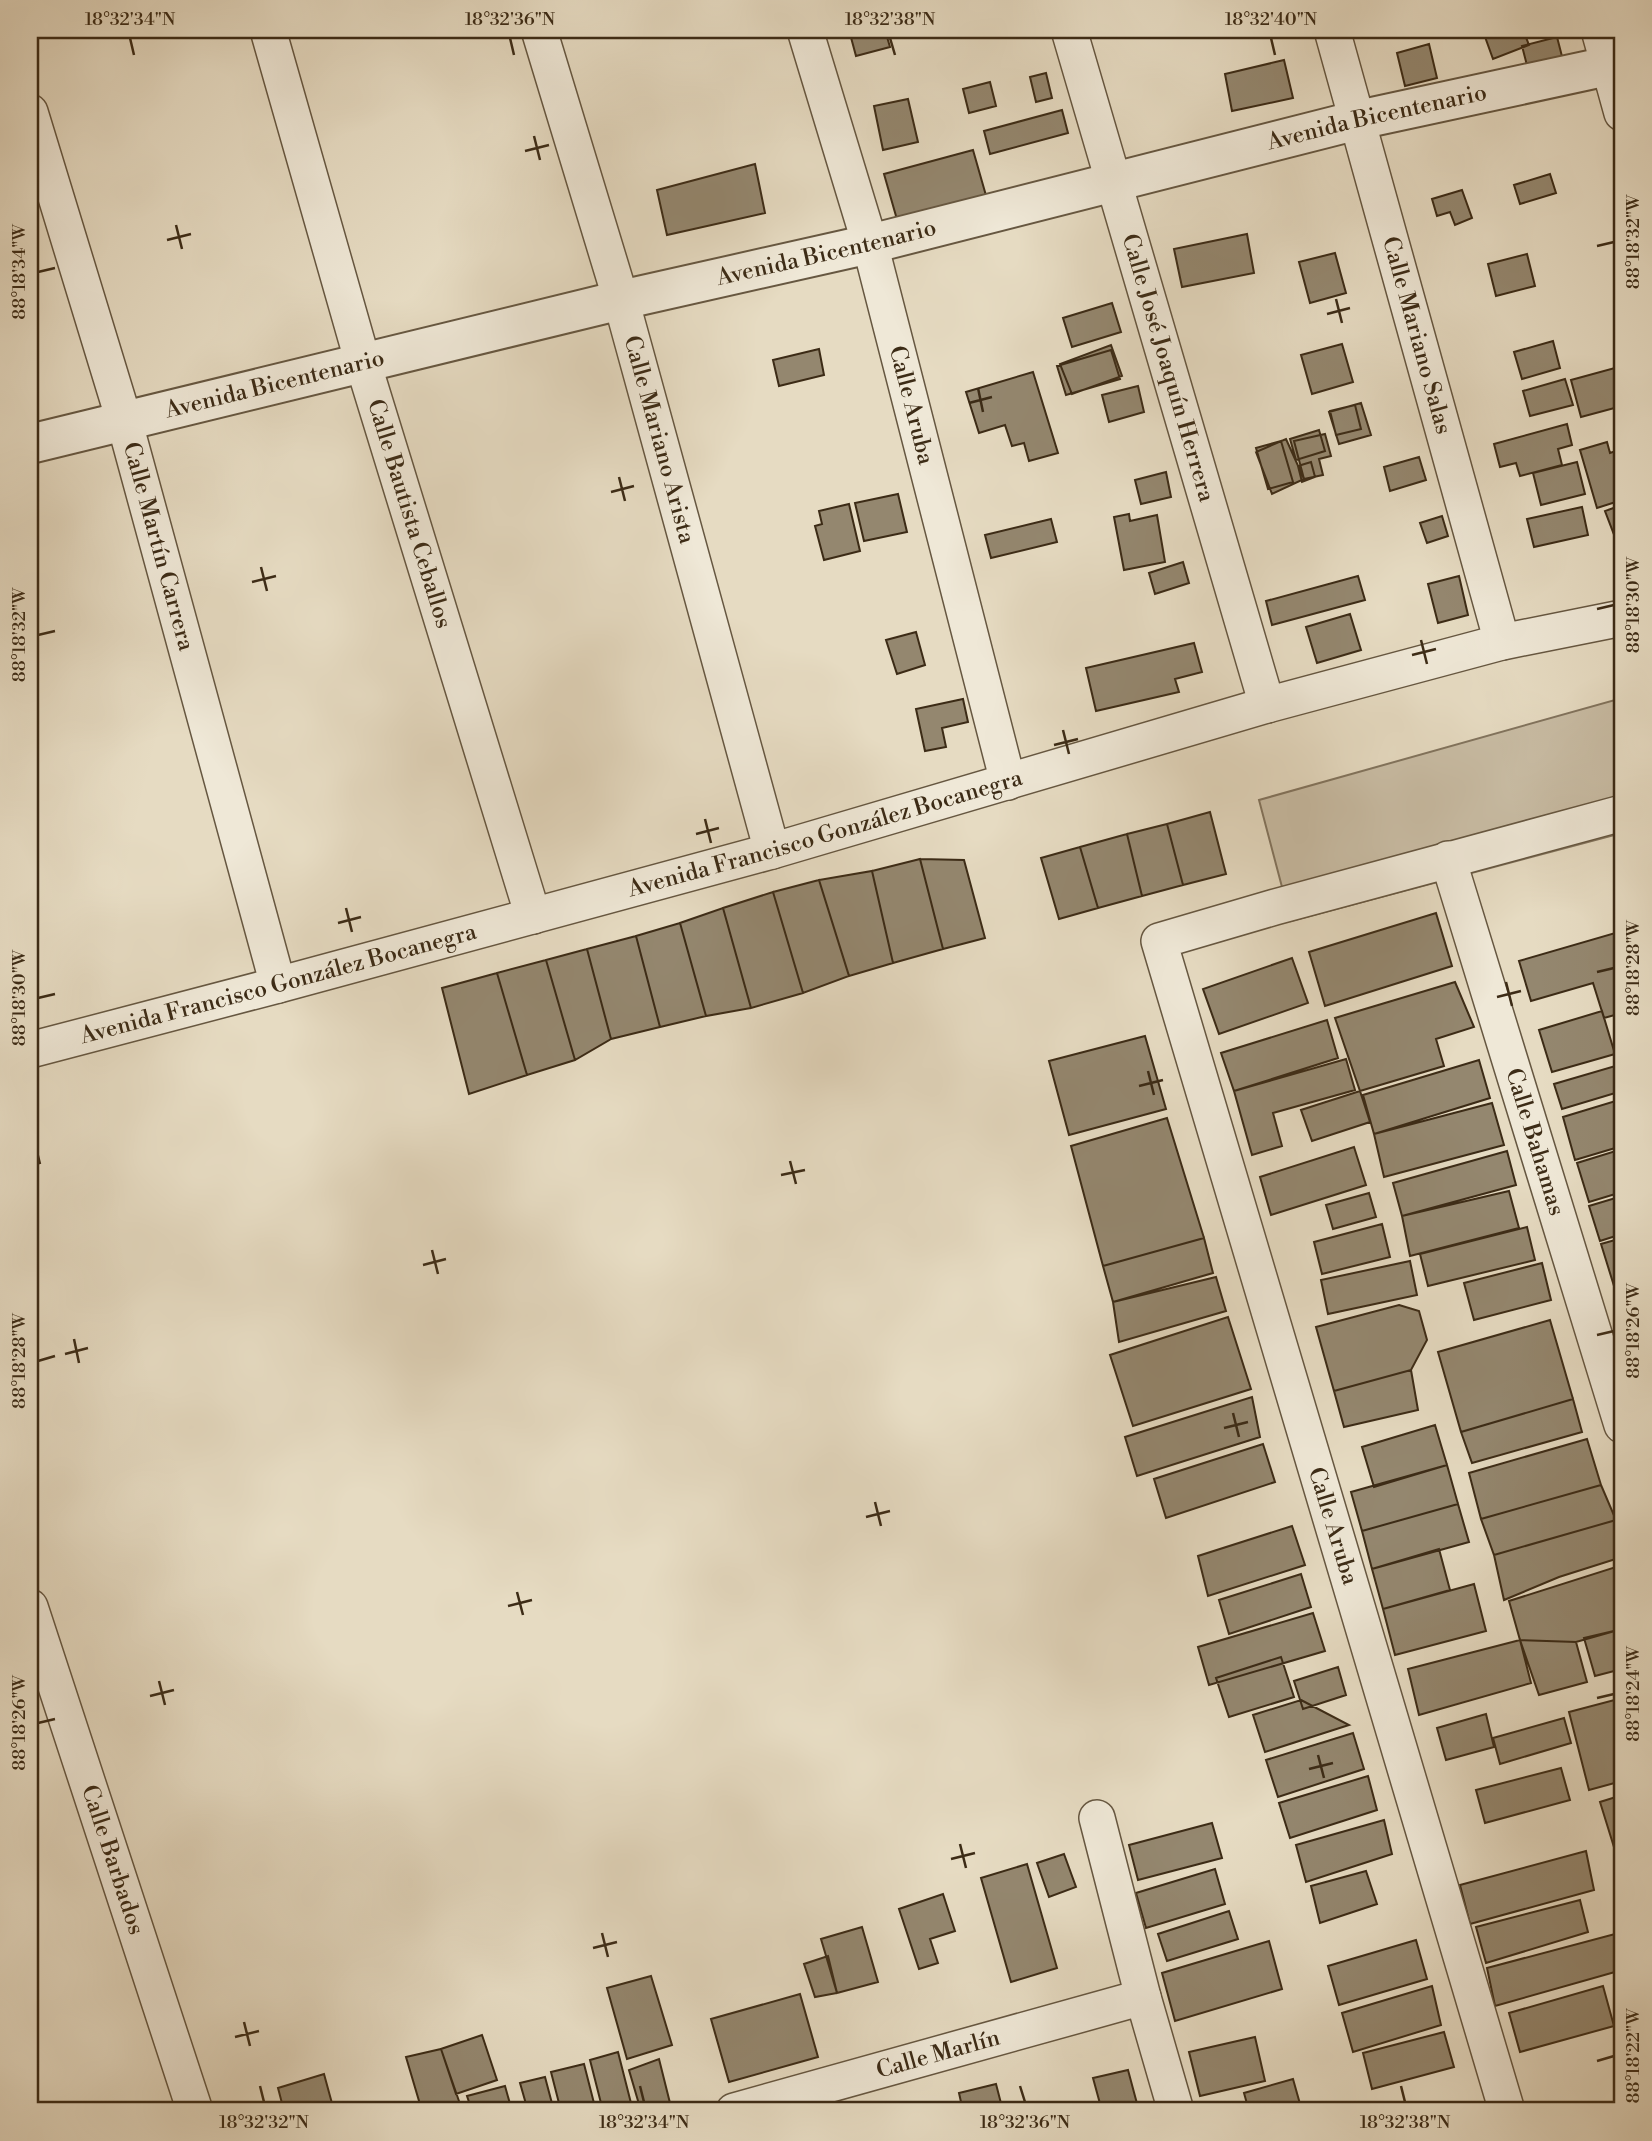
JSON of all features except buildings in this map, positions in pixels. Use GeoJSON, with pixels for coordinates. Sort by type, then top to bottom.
{"type":"FeatureCollection","features":[{"type":"Feature","properties":{"kind":"street","name":"Calle Bautista Ceballos"},"geometry":{"type":"LineString","coordinates":[[268,30],[363,363],[533,916]]}},
{"type":"Feature","properties":{"kind":"street","name":"Calle Mariano Arista"},"geometry":{"type":"LineString","coordinates":[[539,30],[621,300],[772,851]]}},
{"type":"Feature","properties":{"kind":"street","name":"Calle Aruba"},"geometry":{"type":"LineString","coordinates":[[805,30],[870,244],[1008,782]]}},
{"type":"Feature","properties":{"kind":"street","name":"Calle José Joaquín Herrera"},"geometry":{"type":"LineString","coordinates":[[1069,30],[1267,705]]}},
{"type":"Feature","properties":{"kind":"street","name":"Calle Mariano Salas"},"geometry":{"type":"LineString","coordinates":[[1332,30],[1502,642]]}},
{"type":"Feature","properties":{"kind":"street"},"geometry":{"type":"LineString","coordinates":[[1599,30],[1616,64],[1622,113]]}},
{"type":"Feature","properties":{"kind":"street","name":"Avenida Bicentenario"},"geometry":{"type":"LineString","coordinates":[[30,444],[621,300],[870,244],[1358,120],[1616,64]]}},
{"type":"Feature","properties":{"kind":"street","name":"Calle Martín Carrera"},"geometry":{"type":"LineString","coordinates":[[30,112],[124,420],[278,985]]}},
{"type":"Feature","properties":{"kind":"street","name":"Avenida Francisco González Bocanegra"},"geometry":{"type":"LineString","coordinates":[[30,1050],[772,851],[1267,705],[1502,642],[1622,618]]}},
{"type":"Feature","properties":{"kind":"street"},"geometry":{"type":"LineString","coordinates":[[1448,859],[1622,813]]}},
{"type":"Feature","properties":{"kind":"street","name":"Calle Aruba"},"geometry":{"type":"LineString","coordinates":[[1448,859],[1159,941],[1507,2111]]}},
{"type":"Feature","properties":{"kind":"street","name":"Calle Bahamas"},"geometry":{"type":"LineString","coordinates":[[1448,859],[1622,1425]]}},
{"type":"Feature","properties":{"kind":"street","name":"Calle Barbados"},"geometry":{"type":"LineString","coordinates":[[30,1607],[195,2111]]}},
{"type":"Feature","properties":{"kind":"street"},"geometry":{"type":"LineString","coordinates":[[1097,1818],[1143,1997],[1176,2111]]}},
{"type":"Feature","properties":{"kind":"street","name":"Calle Marlín"},"geometry":{"type":"LineString","coordinates":[[734,2111],[1143,1997]]}},
{"type":"Feature","properties":{"kind":"shaded area"},"geometry":{"type":"Polygon","coordinates":[[[1622,698],[1622,833],[1291,921],[1259,800],[1622,698]]]}}]}
